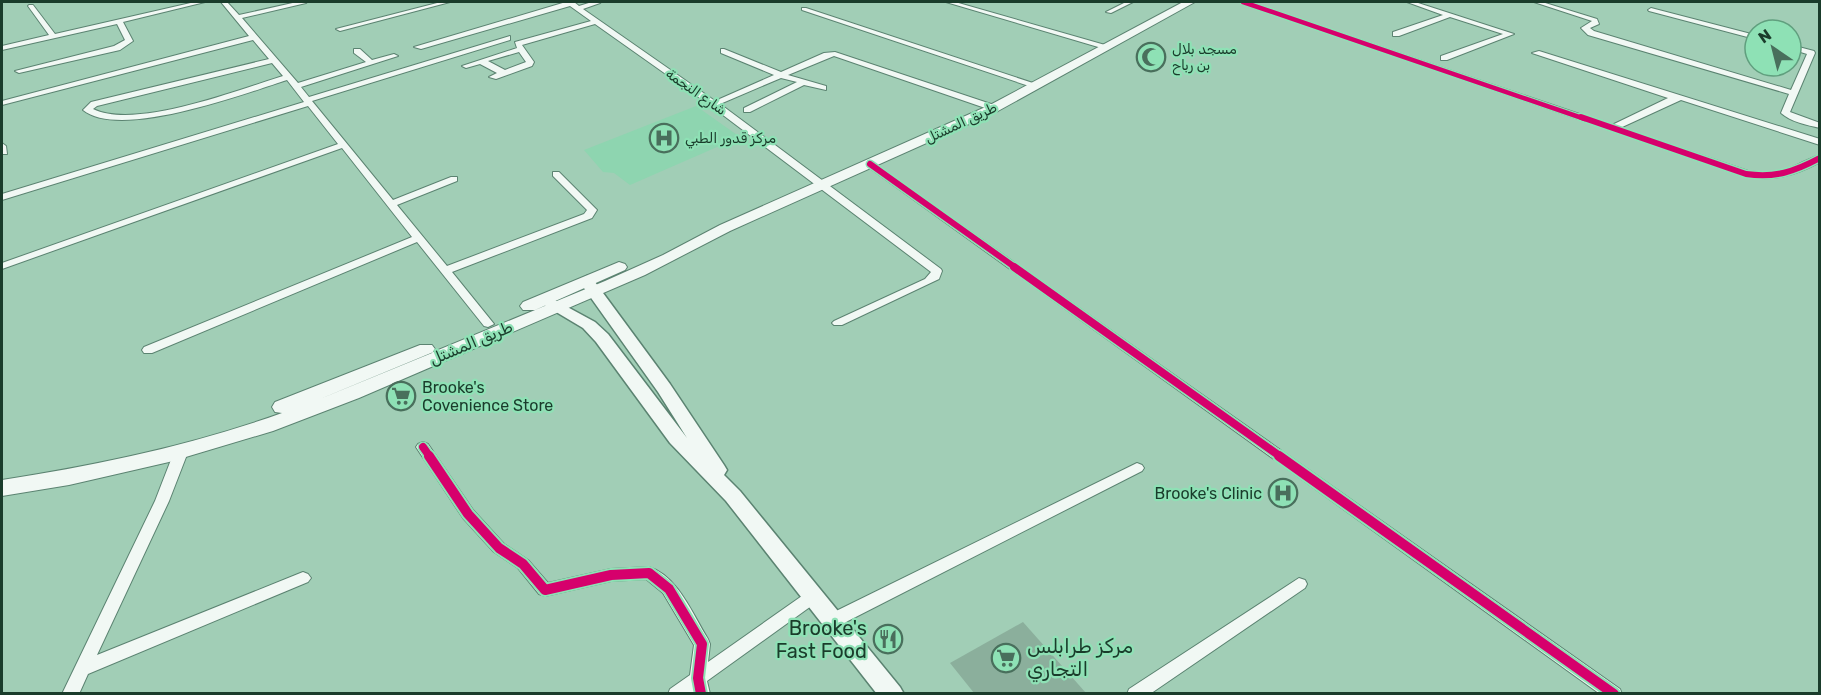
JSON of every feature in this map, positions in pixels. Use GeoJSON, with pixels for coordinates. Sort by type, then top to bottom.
{"type":"FeatureCollection","features":[{"type":"Feature","properties":{"kind":"main road","name":"طريق المشتل"},"geometry":{"type":"LineString","coordinates":[[2,488],[66,477],[181,452],[265,426],[340,399],[591,286],[703,240],[724,228],[994,108],[1190,2]]}},
{"type":"Feature","properties":{"kind":"main road"},"geometry":{"type":"LineString","coordinates":[[591,286],[664,388],[733,496]]}},
{"type":"Feature","properties":{"kind":"main road","name":"طريق المشتل"},"geometry":{"type":"LineString","coordinates":[[210,442],[262,416],[488,324],[550,304]]}},
{"type":"Feature","properties":{"kind":"main road"},"geometry":{"type":"LineString","coordinates":[[550,304],[589,325],[602,338],[677,439],[733,496],[892,693]]}},
{"type":"Feature","properties":{"kind":"street"},"geometry":{"type":"LineString","coordinates":[[2,48],[202,2]]}},
{"type":"Feature","properties":{"kind":"street"},"geometry":{"type":"LineString","coordinates":[[224,2],[296,86],[418,238],[447,270],[488,324]]}},
{"type":"Feature","properties":{"kind":"street"},"geometry":{"type":"LineString","coordinates":[[238,17],[304,2]]}},
{"type":"Feature","properties":{"kind":"street"},"geometry":{"type":"LineString","coordinates":[[340,29],[447,2]]}},
{"type":"Feature","properties":{"kind":"street"},"geometry":{"type":"LineString","coordinates":[[418,47],[573,4],[598,2]]}},
{"type":"Feature","properties":{"kind":"street"},"geometry":{"type":"LineString","coordinates":[[950,2],[1108,47]]}},
{"type":"Feature","properties":{"kind":"street"},"geometry":{"type":"LineString","coordinates":[[1109,12],[1130,2]]}},
{"type":"Feature","properties":{"kind":"street"},"geometry":{"type":"LineString","coordinates":[[1243,2],[1615,127],[1746,174],[1790,175],[1820,158]]}},
{"type":"Feature","properties":{"kind":"street"},"geometry":{"type":"LineString","coordinates":[[1410,2],[1510,34],[1444,58]]}},
{"type":"Feature","properties":{"kind":"street"},"geometry":{"type":"LineString","coordinates":[[1537,2],[1595,20],[1596,22],[1585,28],[1591,33],[1793,93]]}},
{"type":"Feature","properties":{"kind":"street","name":"شارع النجمة"},"geometry":{"type":"LineString","coordinates":[[573,4],[714,104],[938,271],[929,281],[838,323]]}},
{"type":"Feature","properties":{"kind":"street"},"geometry":{"type":"LineString","coordinates":[[31,6],[53,36]]}},
{"type":"Feature","properties":{"kind":"street"},"geometry":{"type":"LineString","coordinates":[[804,9],[1038,86]]}},
{"type":"Feature","properties":{"kind":"street"},"geometry":{"type":"LineString","coordinates":[[1651,10],[1743,35]]}},
{"type":"Feature","properties":{"kind":"street"},"geometry":{"type":"LineString","coordinates":[[1396,34],[1450,15]]}},
{"type":"Feature","properties":{"kind":"street"},"geometry":{"type":"LineString","coordinates":[[19,71],[117,48],[129,41],[119,21]]}},
{"type":"Feature","properties":{"kind":"street"},"geometry":{"type":"LineString","coordinates":[[493,76],[529,64],[530,62],[518,45],[597,21]]}},
{"type":"Feature","properties":{"kind":"street"},"geometry":{"type":"LineString","coordinates":[[2,103],[255,37]]}},
{"type":"Feature","properties":{"kind":"street"},"geometry":{"type":"LineString","coordinates":[[2,197],[507,38]]}},
{"type":"Feature","properties":{"kind":"street"},"geometry":{"type":"LineString","coordinates":[[466,66],[522,49]]}},
{"type":"Feature","properties":{"kind":"street"},"geometry":{"type":"LineString","coordinates":[[1803,50],[1812,53],[1803,72]]}},
{"type":"Feature","properties":{"kind":"street"},"geometry":{"type":"LineString","coordinates":[[357,51],[371,63]]}},
{"type":"Feature","properties":{"kind":"street"},"geometry":{"type":"LineString","coordinates":[[724,51],[781,75],[823,88]]}},
{"type":"Feature","properties":{"kind":"street"},"geometry":{"type":"LineString","coordinates":[[1536,53],[1676,98]]}},
{"type":"Feature","properties":{"kind":"street"},"geometry":{"type":"LineString","coordinates":[[714,104],[827,55],[839,54],[994,108]]}},
{"type":"Feature","properties":{"kind":"street"},"geometry":{"type":"LineString","coordinates":[[296,86],[394,56]]}},
{"type":"Feature","properties":{"kind":"street"},"geometry":{"type":"LineString","coordinates":[[274,60],[94,104],[87,110],[90,114],[104,117],[150,116],[288,77]]}},
{"type":"Feature","properties":{"kind":"street"},"geometry":{"type":"LineString","coordinates":[[481,61],[504,73]]}},
{"type":"Feature","properties":{"kind":"street"},"geometry":{"type":"LineString","coordinates":[[1800,78],[1787,115],[1820,126]]}},
{"type":"Feature","properties":{"kind":"street"},"geometry":{"type":"LineString","coordinates":[[747,110],[804,82]]}},
{"type":"Feature","properties":{"kind":"street"},"geometry":{"type":"LineString","coordinates":[[1615,127],[1681,97],[1820,142]]}},
{"type":"Feature","properties":{"kind":"street"},"geometry":{"type":"LineString","coordinates":[[2,266],[343,145]]}},
{"type":"Feature","properties":{"kind":"street"},"geometry":{"type":"LineString","coordinates":[[870,164],[1614,693]]}},
{"type":"Feature","properties":{"kind":"street"},"geometry":{"type":"LineString","coordinates":[[447,270],[588,216],[592,210],[556,174]]}},
{"type":"Feature","properties":{"kind":"street"},"geometry":{"type":"LineString","coordinates":[[390,204],[454,178]]}},
{"type":"Feature","properties":{"kind":"street"},"geometry":{"type":"LineString","coordinates":[[148,350],[418,238]]}},
{"type":"Feature","properties":{"kind":"street"},"geometry":{"type":"LineString","coordinates":[[423,447],[468,514],[500,548],[523,564],[545,590],[611,575],[650,573],[669,589],[702,644],[699,686]]}},
{"type":"Feature","properties":{"kind":"street"},"geometry":{"type":"LineString","coordinates":[[70,693],[162,501],[181,452]]}},
{"type":"Feature","properties":{"kind":"street"},"geometry":{"type":"LineString","coordinates":[[834,620],[1137,468]]}},
{"type":"Feature","properties":{"kind":"street"},"geometry":{"type":"LineString","coordinates":[[82,669],[303,578]]}},
{"type":"Feature","properties":{"kind":"street"},"geometry":{"type":"LineString","coordinates":[[1134,693],[1299,584]]}},
{"type":"Feature","properties":{"kind":"street"},"geometry":{"type":"LineString","coordinates":[[676,693],[699,686],[815,595]]}},
{"type":"Feature","properties":{"kind":"shaded area"},"geometry":{"type":"Polygon","coordinates":[[[696,106],[740,137],[630,185],[614,173],[603,172],[584,150],[696,106]]]}},
{"type":"Feature","properties":{"kind":"building","name":"مركز طرابلس التجاري"},"geometry":{"type":"Polygon","coordinates":[[[1023,622],[1086,693],[974,693],[950,663],[1023,622]]]}},
{"type":"Feature","properties":{"kind":"cycle path"},"geometry":{"type":"LineString","coordinates":[[1243,2],[1746,174],[1784,175],[1820,158]]}},
{"type":"Feature","properties":{"kind":"cycle path"},"geometry":{"type":"LineString","coordinates":[[870,164],[1614,694]]}},
{"type":"Feature","properties":{"kind":"cycle path"},"geometry":{"type":"LineString","coordinates":[[423,447],[468,514],[499,548],[523,564],[545,590],[611,575],[649,573],[669,589],[702,644],[698,678],[701,694]]}},
{"type":"Feature","properties":{"kind":"place","name":"مسجد بلال بن رباح"},"geometry":{"type":"Point","coordinates":[1151,57]}},
{"type":"Feature","properties":{"kind":"place","name":"مركز قدور الطبي"},"geometry":{"type":"Point","coordinates":[664,138]}},
{"type":"Feature","properties":{"kind":"place","name":"Brooke's Covenience Store"},"geometry":{"type":"Point","coordinates":[401,396]}},
{"type":"Feature","properties":{"kind":"place","name":"Brooke's Clinic"},"geometry":{"type":"Point","coordinates":[1283,493]}},
{"type":"Feature","properties":{"kind":"place","name":"Brooke's Fast Food"},"geometry":{"type":"Point","coordinates":[888,639]}},
{"type":"Feature","properties":{"kind":"place","name":"مركز طرابلس التجاري"},"geometry":{"type":"Point","coordinates":[1006,658]}}]}
